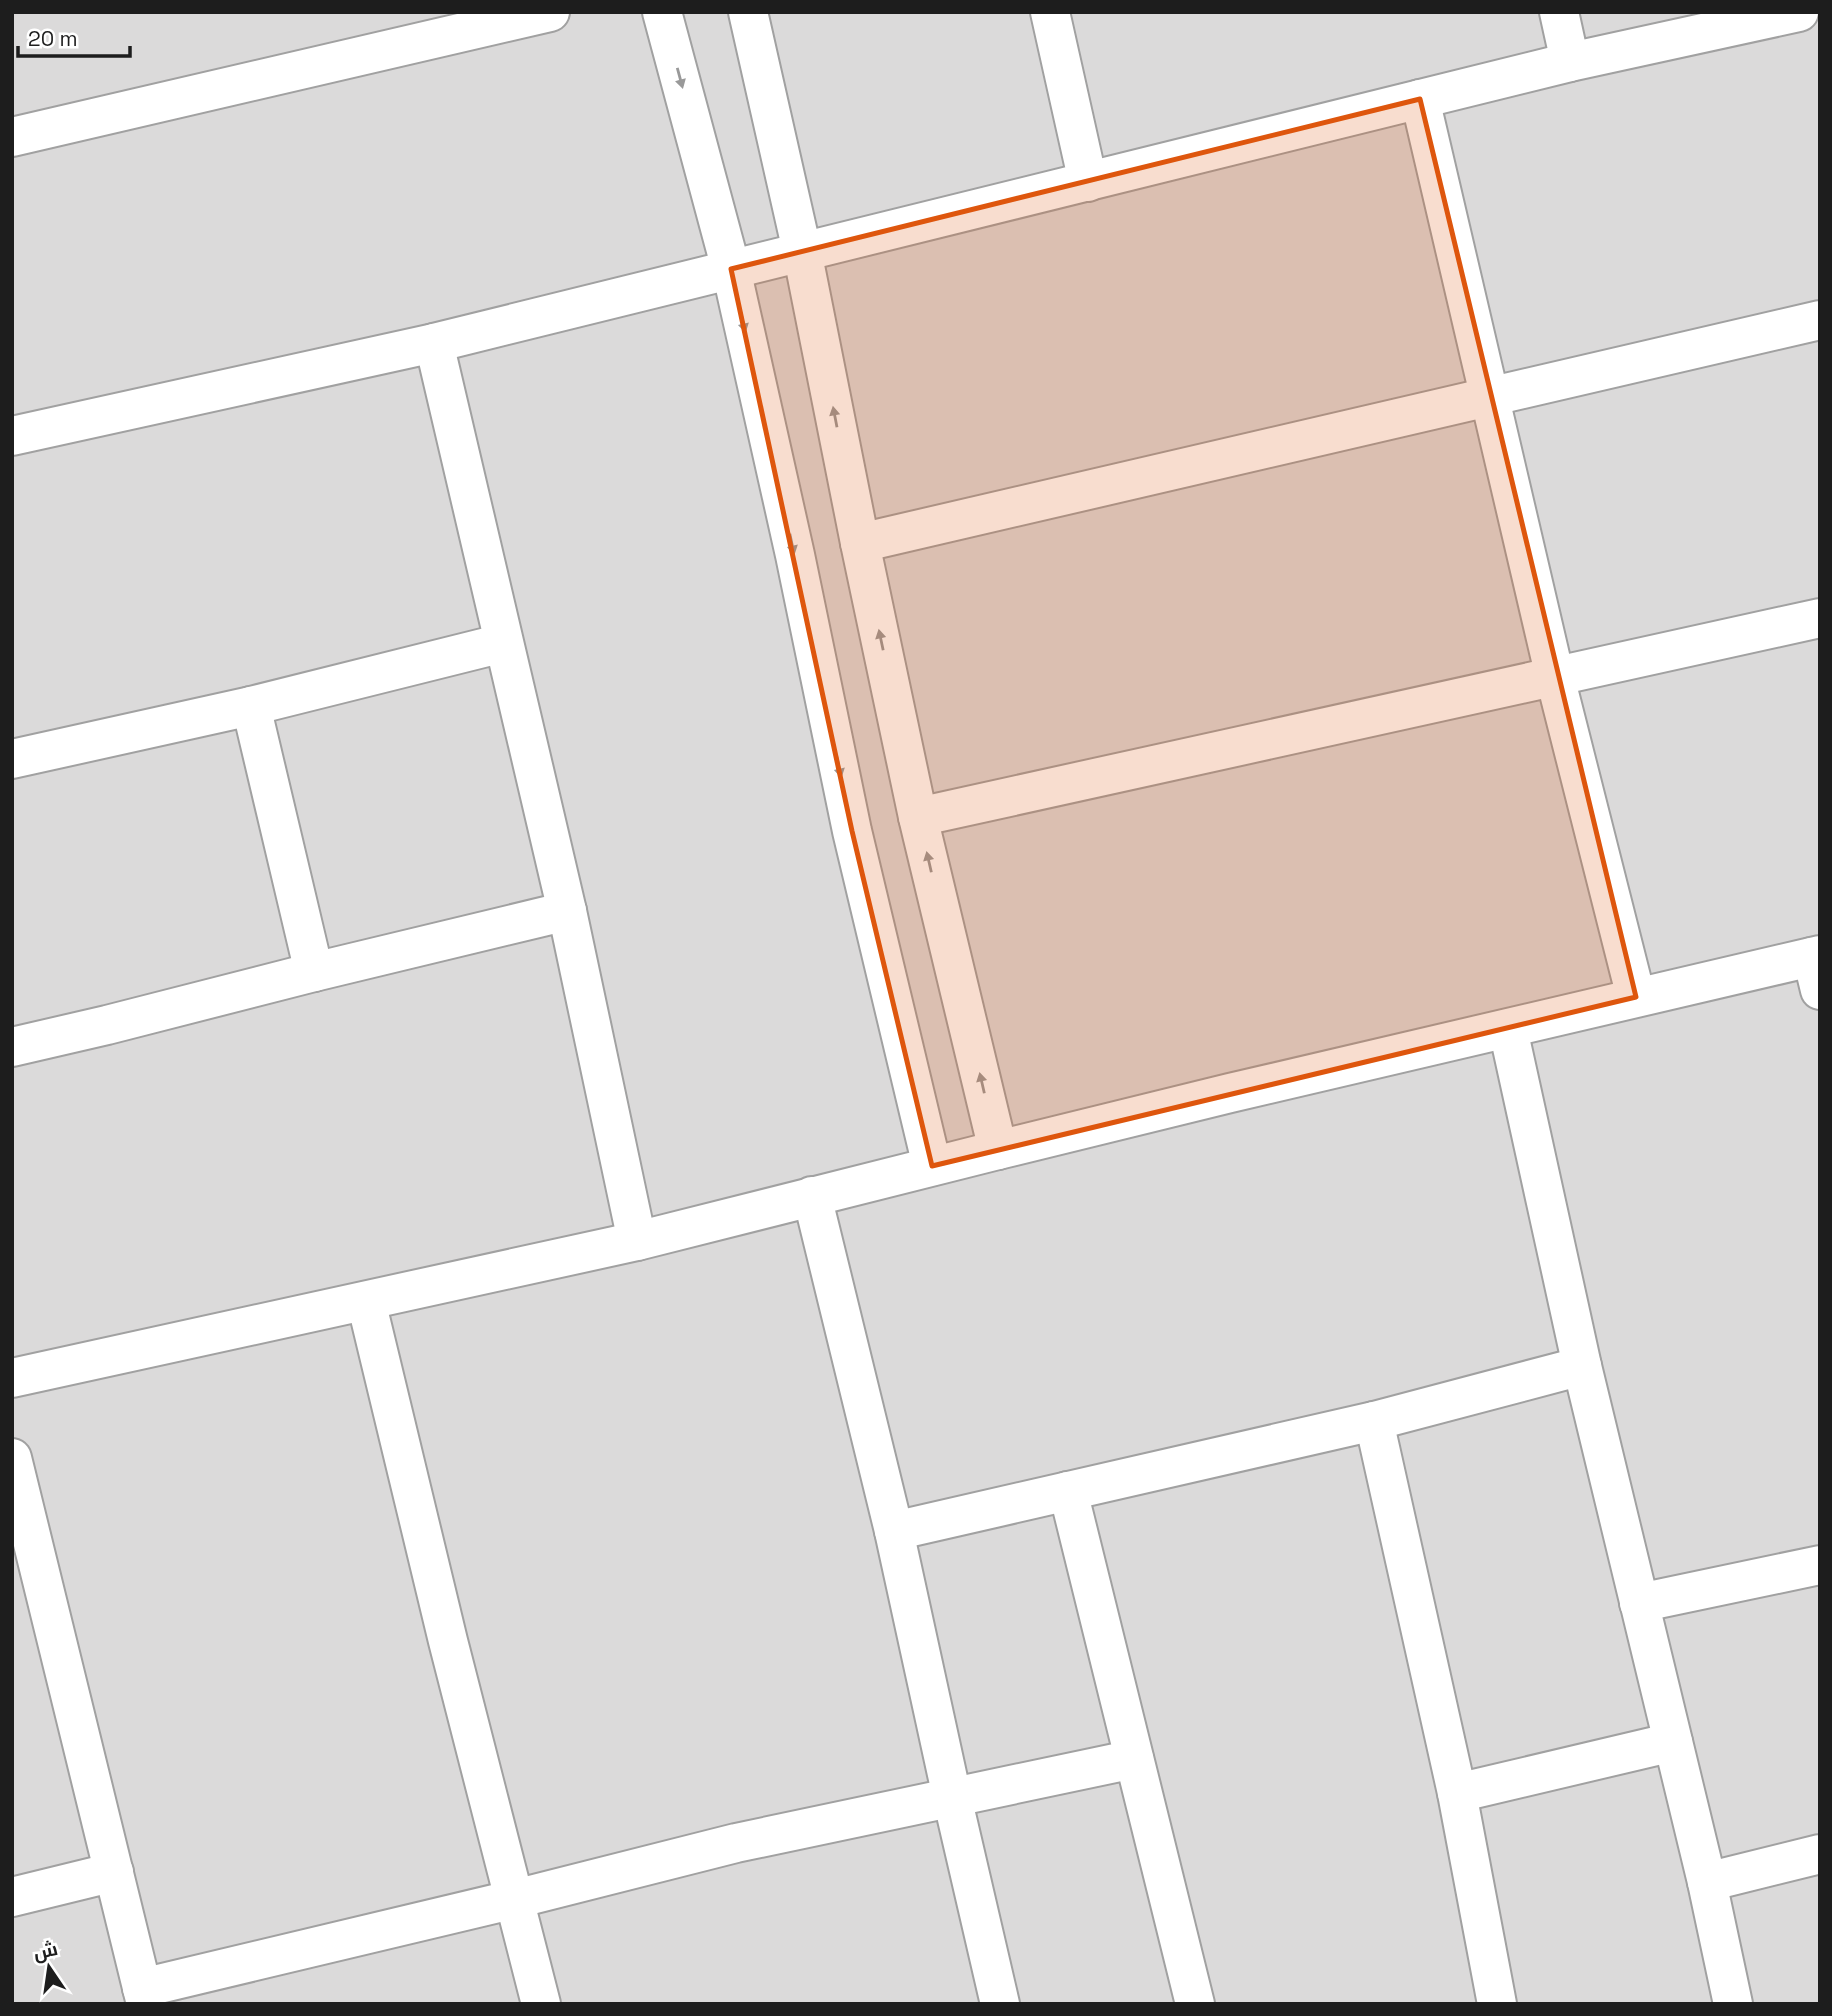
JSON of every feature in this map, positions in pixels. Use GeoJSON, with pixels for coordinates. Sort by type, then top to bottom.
{"type":"FeatureCollection","features":[{"type":"Feature","properties":{"kind":"street"},"geometry":{"type":"LineString","coordinates":[[12,137],[551,12]]}},
{"type":"Feature","properties":{"kind":"street"},"geometry":{"type":"LineString","coordinates":[[662,12],[731,269],[795,555],[852,831],[932,1166]]}},
{"type":"Feature","properties":{"kind":"street"},"geometry":{"type":"LineString","coordinates":[[748,12],[802,251],[918,817],[998,1150]]}},
{"type":"Feature","properties":{"kind":"street"},"geometry":{"type":"LineString","coordinates":[[1051,12],[1088,182]]}},
{"type":"Feature","properties":{"kind":"street"},"geometry":{"type":"LineString","coordinates":[[1559,12],[1570,62]]}},
{"type":"Feature","properties":{"kind":"street"},"geometry":{"type":"LineString","coordinates":[[12,436],[434,343],[1570,62],[1799,12]]}},
{"type":"Feature","properties":{"kind":"street"},"geometry":{"type":"LineString","coordinates":[[1420,99],[1555,677],[1636,997]]}},
{"type":"Feature","properties":{"kind":"street"},"geometry":{"type":"LineString","coordinates":[[860,543],[1820,320]]}},
{"type":"Feature","properties":{"kind":"street"},"geometry":{"type":"LineString","coordinates":[[434,343],[567,911],[637,1241]]}},
{"type":"Feature","properties":{"kind":"street"},"geometry":{"type":"LineString","coordinates":[[918,817],[1820,618]]}},
{"type":"Feature","properties":{"kind":"street"},"geometry":{"type":"LineString","coordinates":[[12,759],[251,706],[503,643]]}},
{"type":"Feature","properties":{"kind":"street"},"geometry":{"type":"LineString","coordinates":[[251,706],[314,972]]}},
{"type":"Feature","properties":{"kind":"street"},"geometry":{"type":"LineString","coordinates":[[12,1047],[567,911]]}},
{"type":"Feature","properties":{"kind":"street"},"geometry":{"type":"LineString","coordinates":[[12,1378],[637,1241],[932,1166],[1636,997],[1817,968]]}},
{"type":"Feature","properties":{"kind":"street"},"geometry":{"type":"LineString","coordinates":[[1508,1029],[1582,1366],[1734,2004]]}},
{"type":"Feature","properties":{"kind":"street"},"geometry":{"type":"LineString","coordinates":[[812,1196],[894,1531],[951,1797],[1000,2004]]}},
{"type":"Feature","properties":{"kind":"street"},"geometry":{"type":"LineString","coordinates":[[366,1301],[448,1641],[541,2004]]}},
{"type":"Feature","properties":{"kind":"street"},"geometry":{"type":"LineString","coordinates":[[894,1531],[1374,1421],[1582,1366]]}},
{"type":"Feature","properties":{"kind":"street"},"geometry":{"type":"LineString","coordinates":[[1374,1421],[1457,1793],[1497,2004]]}},
{"type":"Feature","properties":{"kind":"street"},"geometry":{"type":"LineString","coordinates":[[12,1458],[144,1996],[736,1843],[1134,1759]]}},
{"type":"Feature","properties":{"kind":"street"},"geometry":{"type":"LineString","coordinates":[[1068,1491],[1195,2004]]}},
{"type":"Feature","properties":{"kind":"street"},"geometry":{"type":"LineString","coordinates":[[1639,1603],[1820,1565]]}},
{"type":"Feature","properties":{"kind":"street"},"geometry":{"type":"LineString","coordinates":[[1457,1793],[1673,1742]]}},
{"type":"Feature","properties":{"kind":"street"},"geometry":{"type":"LineString","coordinates":[[1707,1882],[1820,1854]]}},
{"type":"Feature","properties":{"kind":"street"},"geometry":{"type":"LineString","coordinates":[[12,1897],[114,1872]]}},
{"type":"Feature","properties":{"kind":"highlighted area"},"geometry":{"type":"Polygon","coordinates":[[[1420,99],[1636,997],[932,1166],[852,831],[731,269],[1420,99]]]}},
{"type":"Feature","properties":{"kind":"shaded area"},"geometry":{"type":"Polygon","coordinates":[[[12,12],[1820,12],[1820,2004],[12,2004],[12,12]]]}}]}
